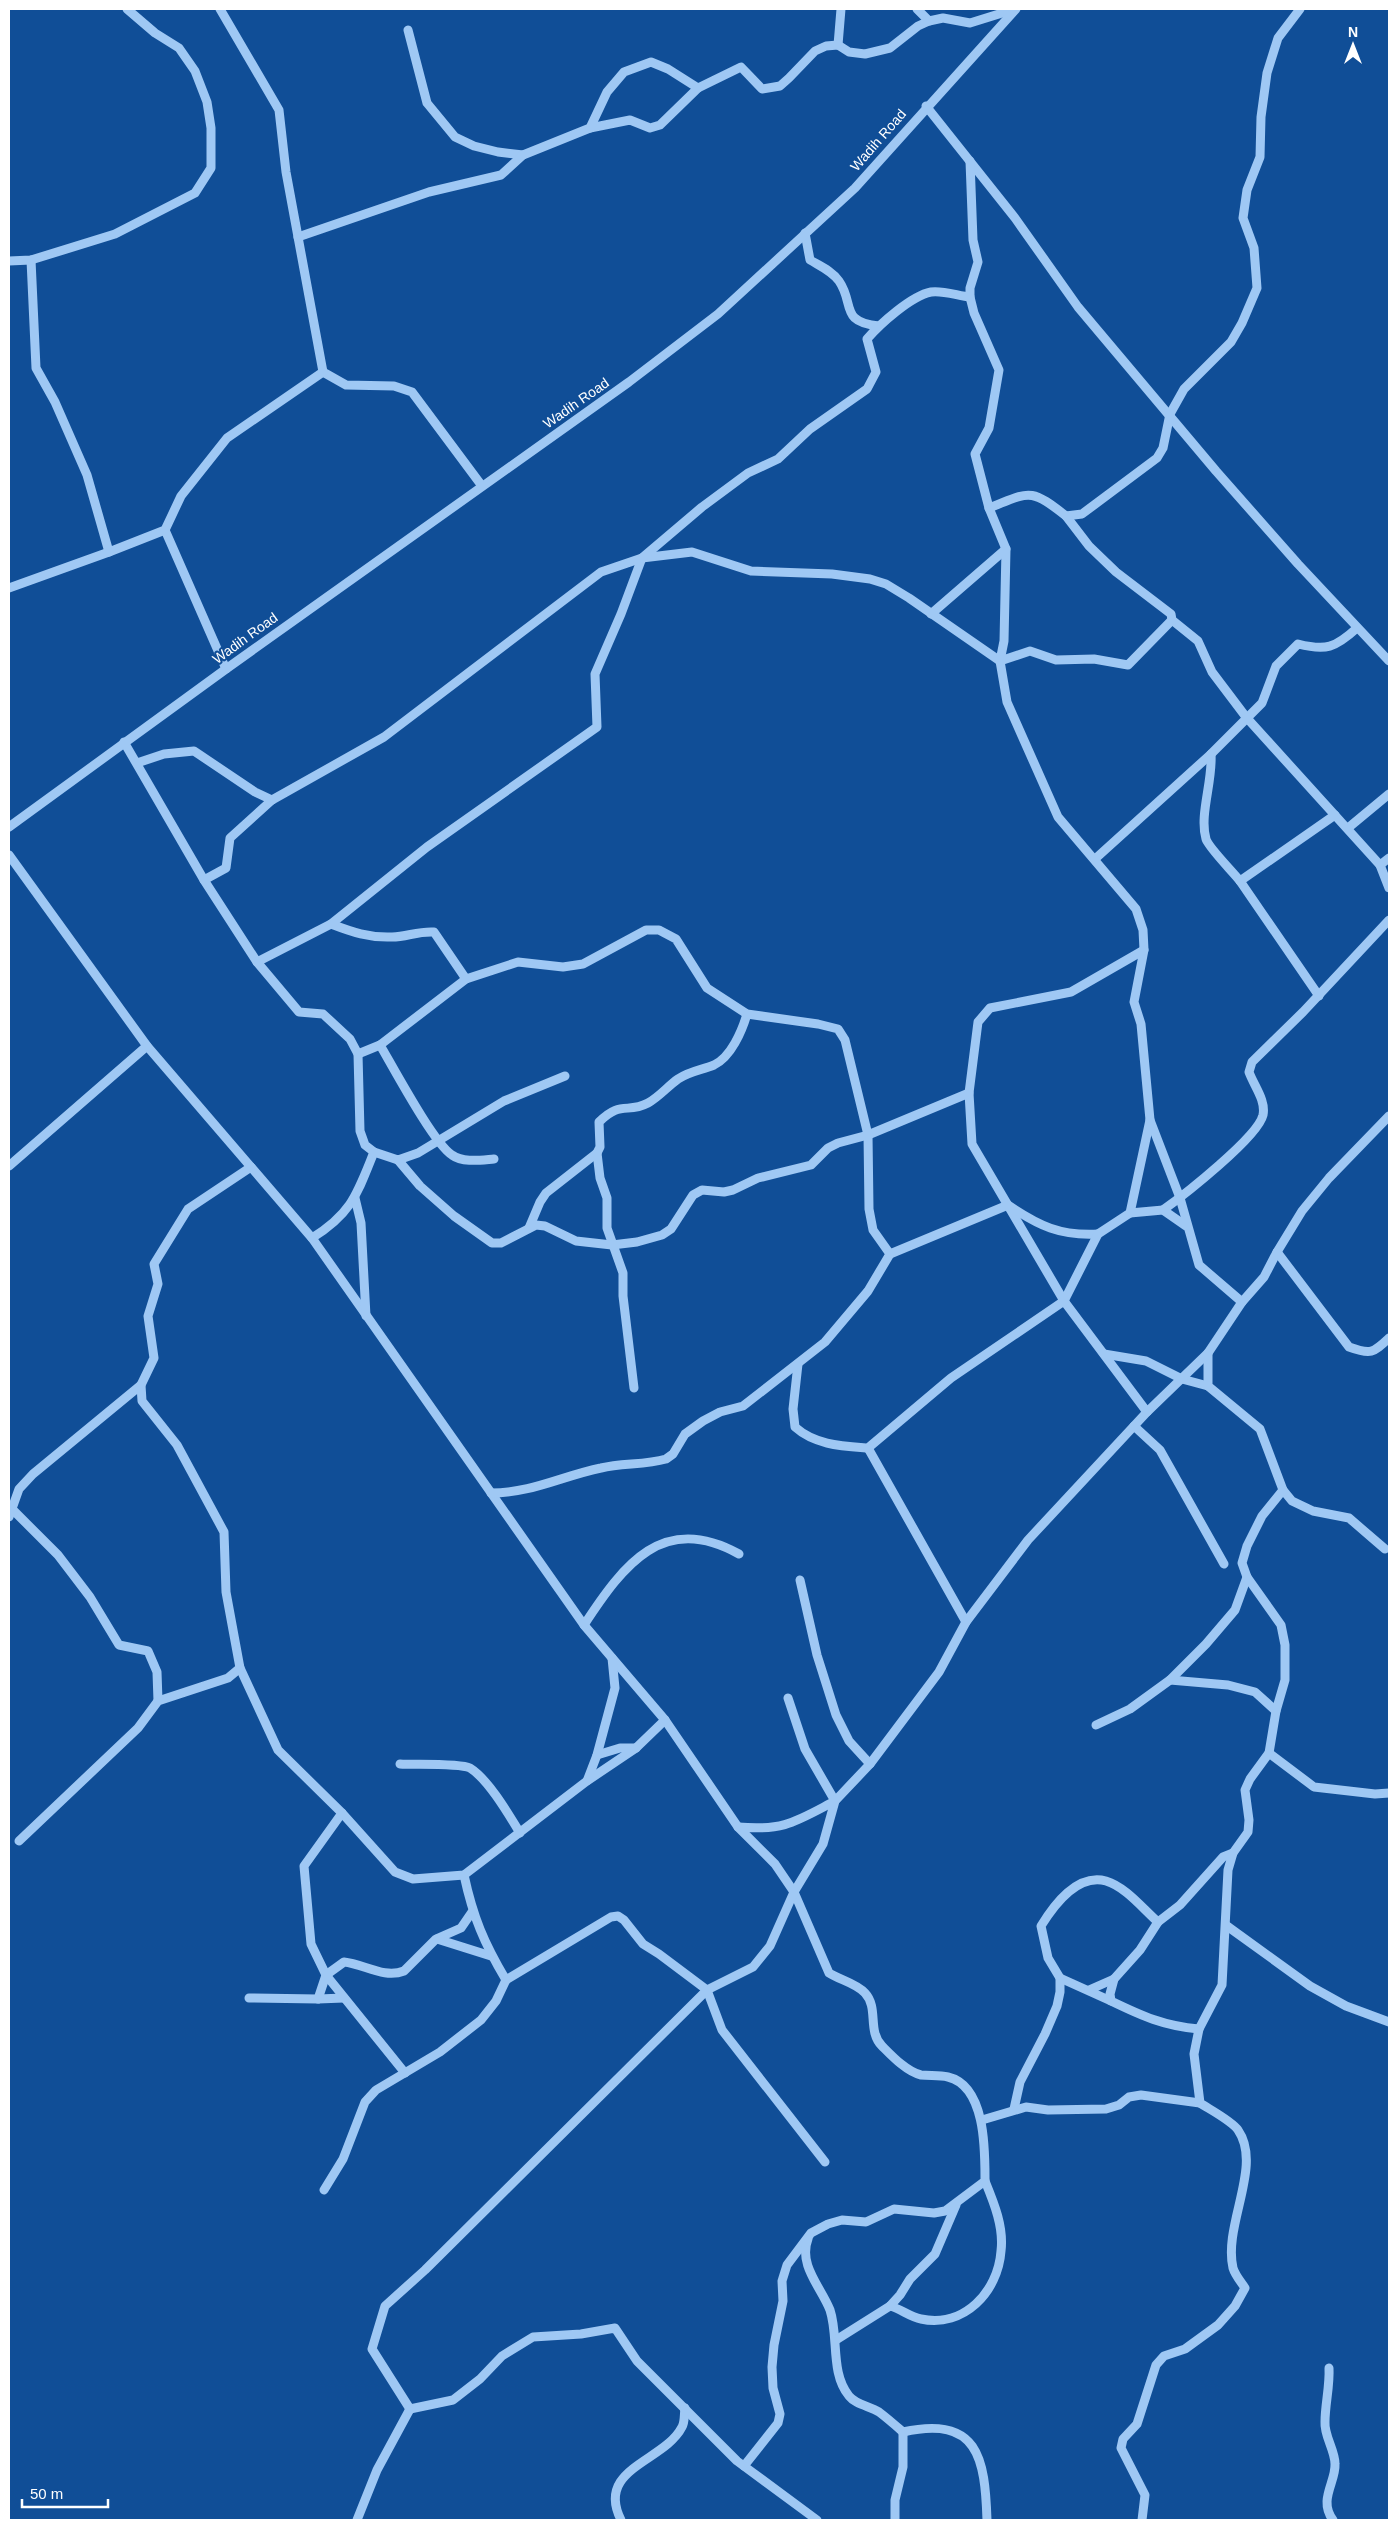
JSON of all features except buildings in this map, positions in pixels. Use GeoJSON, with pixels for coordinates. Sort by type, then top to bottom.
{"type":"FeatureCollection","features":[{"type":"Feature","properties":{"kind":"street"},"geometry":{"type":"LineString","coordinates":[[9,261],[31,260],[115,234],[195,192],[211,168],[211,128],[207,102],[195,71],[179,48],[156,33],[127,9]]}},
{"type":"Feature","properties":{"kind":"street"},"geometry":{"type":"LineString","coordinates":[[220,9],[279,110],[286,172],[323,372],[346,386],[394,386],[412,392],[482,486]]}},
{"type":"Feature","properties":{"kind":"street"},"geometry":{"type":"LineString","coordinates":[[838,45],[841,9]]}},
{"type":"Feature","properties":{"kind":"street"},"geometry":{"type":"LineString","coordinates":[[917,9],[929,21]]}},
{"type":"Feature","properties":{"kind":"street"},"geometry":{"type":"LineString","coordinates":[[298,237],[429,192],[501,175],[523,155],[590,128],[630,120],[650,128],[660,126],[698,88],[741,67],[762,89],[780,86],[815,50],[826,46],[838,45],[849,52],[865,54],[890,48],[918,26],[929,21],[948,18],[970,23],[1016,9]]}},
{"type":"Feature","properties":{"kind":"street","name":"Wadih Road"},"geometry":{"type":"LineString","coordinates":[[9,827],[124,742],[629,382],[718,314],[855,188],[926,106],[1016,9]]}},
{"type":"Feature","properties":{"kind":"street"},"geometry":{"type":"LineString","coordinates":[[1066,516],[1082,514],[1157,458],[1163,448],[1170,414],[1184,389],[1231,342],[1257,288],[1254,248],[1243,218],[1244,206],[1260,157],[1261,117],[1266,73],[1278,38],[1300,9]]}},
{"type":"Feature","properties":{"kind":"street"},"geometry":{"type":"LineString","coordinates":[[408,30],[427,103],[455,137],[474,146],[498,152],[523,155]]}},
{"type":"Feature","properties":{"kind":"street"},"geometry":{"type":"LineString","coordinates":[[590,128],[607,92],[624,72],[651,62],[668,69],[698,88]]}},
{"type":"Feature","properties":{"kind":"street"},"geometry":{"type":"LineString","coordinates":[[926,106],[1015,218],[1078,307],[1170,414],[1216,471],[1389,661]]}},
{"type":"Feature","properties":{"kind":"street"},"geometry":{"type":"LineString","coordinates":[[970,161],[973,240],[978,262],[970,288],[970,297],[974,313],[999,370],[989,428],[975,454],[989,508],[1006,549],[1004,641],[1000,661],[1007,702],[1058,817],[1136,909],[1143,930],[1144,950],[1134,1002],[1141,1024],[1150,1120],[1180,1198],[1186,1226],[1199,1265],[1242,1302]]}},
{"type":"Feature","properties":{"kind":"street"},"geometry":{"type":"LineString","coordinates":[[805,233],[810,260],[830,271],[840,282],[850,312],[862,324],[879,326]]}},
{"type":"Feature","properties":{"kind":"street"},"geometry":{"type":"LineString","coordinates":[[31,260],[36,368],[55,402],[87,476],[109,552]]}},
{"type":"Feature","properties":{"kind":"street"},"geometry":{"type":"LineString","coordinates":[[257,962],[331,924],[427,847],[597,727],[595,674],[621,614],[642,558],[702,507],[748,473],[778,459],[810,429],[867,388],[876,372],[867,339],[879,326],[916,299],[932,292],[970,297]]}},
{"type":"Feature","properties":{"kind":"street"},"geometry":{"type":"LineString","coordinates":[[9,588],[164,530],[181,496],[227,438],[323,372]]}},
{"type":"Feature","properties":{"kind":"street"},"geometry":{"type":"LineString","coordinates":[[989,508],[1026,494],[1045,499],[1066,516],[1089,546],[1116,572],[1171,614],[1172,620],[1198,641],[1212,672],[1246,717],[1348,828],[1380,866],[1389,888]]}},
{"type":"Feature","properties":{"kind":"street"},"geometry":{"type":"LineString","coordinates":[[164,530],[226,669]]}},
{"type":"Feature","properties":{"kind":"street"},"geometry":{"type":"LineString","coordinates":[[931,614],[1006,549]]}},
{"type":"Feature","properties":{"kind":"street"},"geometry":{"type":"LineString","coordinates":[[204,880],[226,868],[230,838],[272,800],[384,737],[601,572],[642,558],[692,552],[751,571],[832,574],[870,579],[901,593],[1000,661]]}},
{"type":"Feature","properties":{"kind":"street"},"geometry":{"type":"LineString","coordinates":[[1000,661],[1030,651],[1056,660],[1094,659],[1128,665],[1172,620]]}},
{"type":"Feature","properties":{"kind":"street"},"geometry":{"type":"LineString","coordinates":[[1095,859],[1211,754],[1262,703],[1276,666],[1298,644],[1320,649],[1343,641],[1357,628]]}},
{"type":"Feature","properties":{"kind":"street"},"geometry":{"type":"LineString","coordinates":[[124,742],[204,880],[257,962],[299,1012],[323,1014],[350,1039],[358,1054],[360,1131],[364,1145],[374,1152],[398,1160],[427,1192],[492,1243],[501,1243],[536,1225],[545,1226],[576,1241],[612,1245],[637,1242],[662,1235],[670,1229],[693,1195],[702,1190],[724,1192],[733,1190],[758,1178],[801,1169],[812,1165],[828,1148],[838,1142],[868,1135],[969,1093]]}},
{"type":"Feature","properties":{"kind":"street"},"geometry":{"type":"LineString","coordinates":[[137,763],[164,754],[194,751],[255,792],[272,800]]}},
{"type":"Feature","properties":{"kind":"street"},"geometry":{"type":"LineString","coordinates":[[1211,754],[1212,770],[1205,816],[1206,840],[1240,881],[1319,996]]}},
{"type":"Feature","properties":{"kind":"street"},"geometry":{"type":"LineString","coordinates":[[1348,828],[1389,794]]}},
{"type":"Feature","properties":{"kind":"street"},"geometry":{"type":"LineString","coordinates":[[1240,881],[1335,815]]}},
{"type":"Feature","properties":{"kind":"street"},"geometry":{"type":"LineString","coordinates":[[9,855],[146,1046],[312,1238],[584,1625],[666,1720],[738,1827],[775,1864],[794,1892],[829,1973],[856,1986],[870,2000],[875,2036],[880,2044],[908,2069],[919,2074],[948,2077],[957,2081],[971,2098],[982,2120],[986,2181],[996,2211],[1002,2251],[997,2274],[988,2292],[974,2308],[957,2316],[939,2320],[923,2320],[890,2306]]}},
{"type":"Feature","properties":{"kind":"street"},"geometry":{"type":"LineString","coordinates":[[1380,866],[1389,858]]}},
{"type":"Feature","properties":{"kind":"street"},"geometry":{"type":"LineString","coordinates":[[798,1364],[793,1409],[795,1427],[804,1435],[834,1445],[868,1448],[951,1378],[1064,1301],[1098,1234],[1130,1213],[1163,1210],[1180,1198],[1256,1130],[1263,1115],[1262,1098],[1249,1072],[1252,1062],[1319,996],[1389,920]]}},
{"type":"Feature","properties":{"kind":"street"},"geometry":{"type":"LineString","coordinates":[[331,924],[363,936],[394,938],[418,931],[434,932],[466,979]]}},
{"type":"Feature","properties":{"kind":"street"},"geometry":{"type":"LineString","coordinates":[[358,1054],[380,1045],[466,979],[518,962],[563,967],[583,964],[646,930],[659,930],[676,939],[707,988],[747,1014],[818,1024],[838,1029],[845,1040],[868,1135],[869,1209],[873,1230],[890,1254]]}},
{"type":"Feature","properties":{"kind":"street"},"geometry":{"type":"LineString","coordinates":[[1144,950],[1071,992],[990,1008],[978,1022],[969,1093],[972,1144],[1064,1301],[1147,1412]]}},
{"type":"Feature","properties":{"kind":"street"},"geometry":{"type":"LineString","coordinates":[[529,1228],[546,1193],[597,1153],[600,1146],[599,1122],[617,1108],[647,1104],[679,1078],[696,1069],[713,1065],[724,1059],[744,1026],[747,1014]]}},
{"type":"Feature","properties":{"kind":"street"},"geometry":{"type":"LineString","coordinates":[[380,1045],[438,1141],[452,1156],[470,1160],[494,1159]]}},
{"type":"Feature","properties":{"kind":"street"},"geometry":{"type":"LineString","coordinates":[[9,1166],[146,1046]]}},
{"type":"Feature","properties":{"kind":"street"},"geometry":{"type":"LineString","coordinates":[[398,1160],[418,1153],[504,1101],[565,1076]]}},
{"type":"Feature","properties":{"kind":"street"},"geometry":{"type":"LineString","coordinates":[[738,1827],[766,1829],[792,1824],[835,1801],[870,1764],[939,1672],[966,1622],[1028,1540],[1147,1412],[1208,1353],[1242,1302],[1264,1277],[1276,1252],[1302,1211],[1329,1178],[1389,1116]]}},
{"type":"Feature","properties":{"kind":"street"},"geometry":{"type":"LineString","coordinates":[[1130,1213],[1150,1120]]}},
{"type":"Feature","properties":{"kind":"street"},"geometry":{"type":"LineString","coordinates":[[312,1238],[344,1213],[355,1198],[374,1152]]}},
{"type":"Feature","properties":{"kind":"street"},"geometry":{"type":"LineString","coordinates":[[597,1153],[600,1178],[607,1198],[606,1228],[623,1273],[623,1296],[634,1388]]}},
{"type":"Feature","properties":{"kind":"street"},"geometry":{"type":"LineString","coordinates":[[158,1701],[157,1672],[148,1650],[120,1645],[90,1598],[58,1555],[10,1512],[19,1489],[33,1474],[141,1385],[154,1358],[148,1316],[158,1284],[154,1264],[188,1209],[252,1167]]}},
{"type":"Feature","properties":{"kind":"street"},"geometry":{"type":"LineString","coordinates":[[355,1198],[360,1223],[366,1316]]}},
{"type":"Feature","properties":{"kind":"street"},"geometry":{"type":"LineString","coordinates":[[1008,1205],[1035,1223],[1058,1232],[1078,1235],[1098,1234]]}},
{"type":"Feature","properties":{"kind":"street"},"geometry":{"type":"LineString","coordinates":[[491,1493],[511,1493],[528,1490],[603,1467],[666,1460],[673,1454],[677,1444],[685,1434],[697,1425],[720,1412],[744,1406],[824,1342],[868,1291],[890,1254],[1008,1205]]}},
{"type":"Feature","properties":{"kind":"street"},"geometry":{"type":"LineString","coordinates":[[1163,1210],[1186,1226]]}},
{"type":"Feature","properties":{"kind":"street"},"geometry":{"type":"LineString","coordinates":[[1276,1252],[1349,1347],[1366,1354],[1376,1350],[1389,1338]]}},
{"type":"Feature","properties":{"kind":"street"},"geometry":{"type":"LineString","coordinates":[[1208,1353],[1208,1386]]}},
{"type":"Feature","properties":{"kind":"street"},"geometry":{"type":"LineString","coordinates":[[1104,1354],[1146,1361],[1182,1379],[1208,1386],[1260,1429],[1283,1490],[1292,1501],[1313,1510],[1350,1518],[1385,1548]]}},
{"type":"Feature","properties":{"kind":"street"},"geometry":{"type":"LineString","coordinates":[[141,1385],[142,1401],[177,1445],[224,1532],[226,1592],[240,1668],[278,1750],[342,1813],[395,1872],[413,1880],[464,1875],[587,1782],[636,1748],[666,1720]]}},
{"type":"Feature","properties":{"kind":"street"},"geometry":{"type":"LineString","coordinates":[[1134,1426],[1160,1450],[1224,1564]]}},
{"type":"Feature","properties":{"kind":"street"},"geometry":{"type":"LineString","coordinates":[[868,1448],[966,1622]]}},
{"type":"Feature","properties":{"kind":"street"},"geometry":{"type":"LineString","coordinates":[[1200,2103],[1194,2054],[1199,2029],[1222,1985],[1226,1926],[1224,1904],[1228,1870],[1233,1852],[1248,1832],[1249,1820],[1245,1790],[1250,1779],[1269,1753],[1276,1711],[1285,1680],[1281,1625],[1247,1577],[1242,1563],[1247,1546],[1262,1516],[1283,1490]]}},
{"type":"Feature","properties":{"kind":"street"},"geometry":{"type":"LineString","coordinates":[[584,1625],[622,1573],[655,1545],[671,1539],[703,1539],[740,1554]]}},
{"type":"Feature","properties":{"kind":"street"},"geometry":{"type":"LineString","coordinates":[[1096,1725],[1130,1709],[1170,1680],[1206,1644],[1235,1610],[1247,1577]]}},
{"type":"Feature","properties":{"kind":"street"},"geometry":{"type":"LineString","coordinates":[[800,1580],[817,1655],[828,1682],[836,1715],[849,1741],[870,1764]]}},
{"type":"Feature","properties":{"kind":"street"},"geometry":{"type":"LineString","coordinates":[[587,1782],[598,1755],[616,1688],[612,1658]]}},
{"type":"Feature","properties":{"kind":"street"},"geometry":{"type":"LineString","coordinates":[[19,1842],[138,1728],[158,1701],[228,1678],[240,1668]]}},
{"type":"Feature","properties":{"kind":"street"},"geometry":{"type":"LineString","coordinates":[[1170,1680],[1228,1685],[1255,1692],[1276,1711]]}},
{"type":"Feature","properties":{"kind":"street"},"geometry":{"type":"LineString","coordinates":[[410,2409],[372,2349],[385,2306],[424,2270],[706,1990],[753,1967],[770,1946],[794,1892],[823,1844],[835,1801],[805,1749],[788,1698]]}},
{"type":"Feature","properties":{"kind":"street"},"geometry":{"type":"LineString","coordinates":[[598,1755],[620,1748],[636,1748]]}},
{"type":"Feature","properties":{"kind":"street"},"geometry":{"type":"LineString","coordinates":[[1269,1753],[1314,1787],[1375,1794],[1389,1793]]}},
{"type":"Feature","properties":{"kind":"street"},"geometry":{"type":"LineString","coordinates":[[400,1764],[456,1765],[469,1768],[505,1808],[520,1833]]}},
{"type":"Feature","properties":{"kind":"street"},"geometry":{"type":"LineString","coordinates":[[342,1813],[304,1866],[311,1944],[326,1975],[405,2073]]}},
{"type":"Feature","properties":{"kind":"street"},"geometry":{"type":"LineString","coordinates":[[1089,1990],[1114,1979],[1140,1950],[1158,1922],[1180,1906],[1223,1857],[1233,1852]]}},
{"type":"Feature","properties":{"kind":"street"},"geometry":{"type":"LineString","coordinates":[[464,1875],[472,1912],[491,1956],[506,1980]]}},
{"type":"Feature","properties":{"kind":"street"},"geometry":{"type":"LineString","coordinates":[[1158,1922],[1129,1896],[1106,1881],[1096,1881],[1067,1892],[1057,1902],[1041,1926],[1048,1958],[1060,1978],[1145,2017],[1174,2027],[1199,2029]]}},
{"type":"Feature","properties":{"kind":"street"},"geometry":{"type":"LineString","coordinates":[[318,1999],[326,1975],[344,1962],[368,1970],[398,1974],[410,1966],[436,1939],[461,1928],[472,1912]]}},
{"type":"Feature","properties":{"kind":"street"},"geometry":{"type":"LineString","coordinates":[[324,2190],[342,2159],[364,2102],[376,2090],[440,2052],[481,2020],[496,2001],[506,1980],[611,1916],[618,1916],[624,1920],[642,1944],[659,1954],[706,1990],[722,2030],[826,2162]]}},
{"type":"Feature","properties":{"kind":"street"},"geometry":{"type":"LineString","coordinates":[[1226,1926],[1310,1986],[1346,2006],[1389,2022]]}},
{"type":"Feature","properties":{"kind":"street"},"geometry":{"type":"LineString","coordinates":[[436,1939],[491,1956]]}},
{"type":"Feature","properties":{"kind":"street"},"geometry":{"type":"LineString","coordinates":[[1014,2109],[1020,2082],[1034,2057],[1057,2006],[1060,1978]]}},
{"type":"Feature","properties":{"kind":"street"},"geometry":{"type":"LineString","coordinates":[[1111,2001],[1110,1994],[1114,1979]]}},
{"type":"Feature","properties":{"kind":"street"},"geometry":{"type":"LineString","coordinates":[[249,1998],[344,1998]]}},
{"type":"Feature","properties":{"kind":"street"},"geometry":{"type":"LineString","coordinates":[[982,2120],[996,2118],[1014,2109],[1026,2107],[1048,2110],[1106,2109],[1119,2105],[1129,2097],[1141,2095],[1200,2103],[1238,2129],[1247,2157],[1230,2250],[1233,2271],[1245,2288],[1235,2306],[1218,2325],[1184,2349],[1164,2356],[1156,2365],[1137,2424],[1123,2439],[1120,2448],[1145,2496],[1142,2520]]}},
{"type":"Feature","properties":{"kind":"street"},"geometry":{"type":"LineString","coordinates":[[744,2466],[778,2423],[780,2414],[773,2388],[772,2367],[776,2328],[783,2301],[782,2281],[787,2265],[811,2232],[842,2220],[866,2222],[894,2209],[934,2213],[945,2211],[956,2205],[986,2181]]}},
{"type":"Feature","properties":{"kind":"street"},"geometry":{"type":"LineString","coordinates":[[836,2340],[890,2306],[910,2279],[935,2254],[956,2205]]}},
{"type":"Feature","properties":{"kind":"street"},"geometry":{"type":"LineString","coordinates":[[811,2232],[804,2255],[830,2309],[839,2370],[849,2396],[856,2402],[880,2412],[903,2432],[939,2427],[970,2441],[975,2448],[982,2471],[987,2496],[987,2520]]}},
{"type":"Feature","properties":{"kind":"street"},"geometry":{"type":"LineString","coordinates":[[358,2520],[377,2470],[410,2409],[453,2400],[480,2378],[502,2356],[534,2337],[581,2334],[615,2328],[637,2361],[744,2466],[817,2520]]}},
{"type":"Feature","properties":{"kind":"street"},"geometry":{"type":"LineString","coordinates":[[1329,2368],[1330,2388],[1324,2424],[1336,2465],[1328,2489],[1329,2514],[1333,2520]]}},
{"type":"Feature","properties":{"kind":"street"},"geometry":{"type":"LineString","coordinates":[[621,2520],[616,2504],[617,2490],[623,2476],[674,2438],[683,2426],[685,2408]]}},
{"type":"Feature","properties":{"kind":"street"},"geometry":{"type":"LineString","coordinates":[[895,2520],[895,2500],[903,2467],[903,2432]]}}]}
